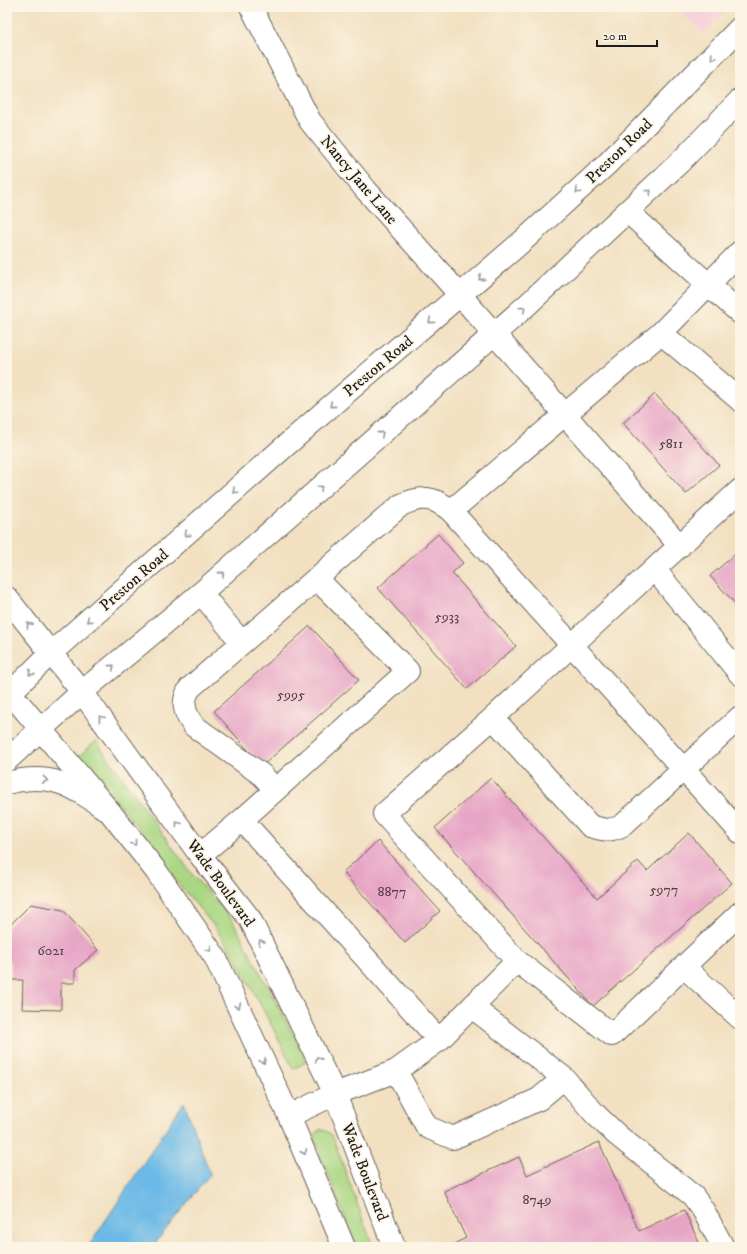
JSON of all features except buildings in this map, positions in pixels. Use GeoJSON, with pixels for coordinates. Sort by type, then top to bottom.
{"type":"FeatureCollection","features":[{"type":"Feature","properties":{"kind":"main road","name":"Nancy Jane Lane"},"geometry":{"type":"LineString","coordinates":[[251,7],[310,121],[366,190],[680,546]]}},
{"type":"Feature","properties":{"kind":"main road","name":"Preston Road"},"geometry":{"type":"LineString","coordinates":[[8,692],[325,411],[461,296],[606,165],[740,28]]}},
{"type":"Feature","properties":{"kind":"main road"},"geometry":{"type":"LineString","coordinates":[[7,760],[82,692],[201,593],[494,335],[628,212],[680,162],[740,100]]}},
{"type":"Feature","properties":{"kind":"main road"},"geometry":{"type":"LineString","coordinates":[[628,212],[740,313]]}},
{"type":"Feature","properties":{"kind":"main road"},"geometry":{"type":"LineString","coordinates":[[451,511],[565,417],[661,333],[740,252]]}},
{"type":"Feature","properties":{"kind":"main road"},"geometry":{"type":"LineString","coordinates":[[661,333],[740,400]]}},
{"type":"Feature","properties":{"kind":"main road"},"geometry":{"type":"LineString","coordinates":[[740,490],[493,718],[384,814],[517,961],[612,1035],[740,913]]}},
{"type":"Feature","properties":{"kind":"main road"},"geometry":{"type":"LineString","coordinates":[[275,789],[262,775],[194,726],[188,718],[184,706],[184,696],[190,688],[401,505],[414,499],[427,499],[440,502],[451,511],[740,832]]}},
{"type":"Feature","properties":{"kind":"main road"},"geometry":{"type":"LineString","coordinates":[[655,570],[740,674]]}},
{"type":"Feature","properties":{"kind":"main road"},"geometry":{"type":"LineString","coordinates":[[200,855],[242,820],[408,671],[317,579]]}},
{"type":"Feature","properties":{"kind":"main road"},"geometry":{"type":"LineString","coordinates":[[201,593],[242,643]]}},
{"type":"Feature","properties":{"kind":"main road","name":"Wade Boulevard"},"geometry":{"type":"LineString","coordinates":[[7,598],[82,692],[200,855],[250,919],[335,1094],[394,1247]]}},
{"type":"Feature","properties":{"kind":"main road"},"geometry":{"type":"LineString","coordinates":[[8,692],[110,812],[156,871],[215,957],[289,1116],[344,1247]]}},
{"type":"Feature","properties":{"kind":"main road"},"geometry":{"type":"LineString","coordinates":[[493,718],[590,826],[602,830],[612,831],[623,825],[740,717]]}},
{"type":"Feature","properties":{"kind":"main road"},"geometry":{"type":"LineString","coordinates":[[7,783],[44,779],[70,785],[110,812]]}},
{"type":"Feature","properties":{"kind":"main road"},"geometry":{"type":"LineString","coordinates":[[242,820],[439,1040]]}},
{"type":"Feature","properties":{"kind":"main road"},"geometry":{"type":"LineString","coordinates":[[289,1116],[335,1094],[396,1071],[439,1040],[517,961]]}},
{"type":"Feature","properties":{"kind":"main road"},"geometry":{"type":"LineString","coordinates":[[684,967],[740,1018]]}},
{"type":"Feature","properties":{"kind":"main road"},"geometry":{"type":"LineString","coordinates":[[472,1007],[564,1078],[595,1114],[617,1135],[693,1196],[703,1210],[723,1247]]}},
{"type":"Feature","properties":{"kind":"main road"},"geometry":{"type":"LineString","coordinates":[[396,1071],[427,1127],[453,1138],[539,1099],[564,1078]]}},
{"type":"Feature","properties":{"kind":"shaded area"},"geometry":{"type":"Polygon","coordinates":[[[675,7],[728,7],[704,33],[675,7]]]}},
{"type":"Feature","properties":{"kind":"green space"},"geometry":{"type":"Polygon","coordinates":[[[96,741],[191,873],[233,921],[306,1059],[305,1063],[293,1069],[235,957],[215,927],[173,877],[138,827],[79,756],[96,741]]]}},
{"type":"Feature","properties":{"kind":"green space"},"geometry":{"type":"Polygon","coordinates":[[[320,1129],[332,1135],[373,1247],[356,1247],[315,1140],[316,1134],[320,1129]]]}},
{"type":"Feature","properties":{"kind":"water"},"geometry":{"type":"Polygon","coordinates":[[[184,1102],[210,1174],[152,1247],[88,1247],[184,1102]]]}}]}
